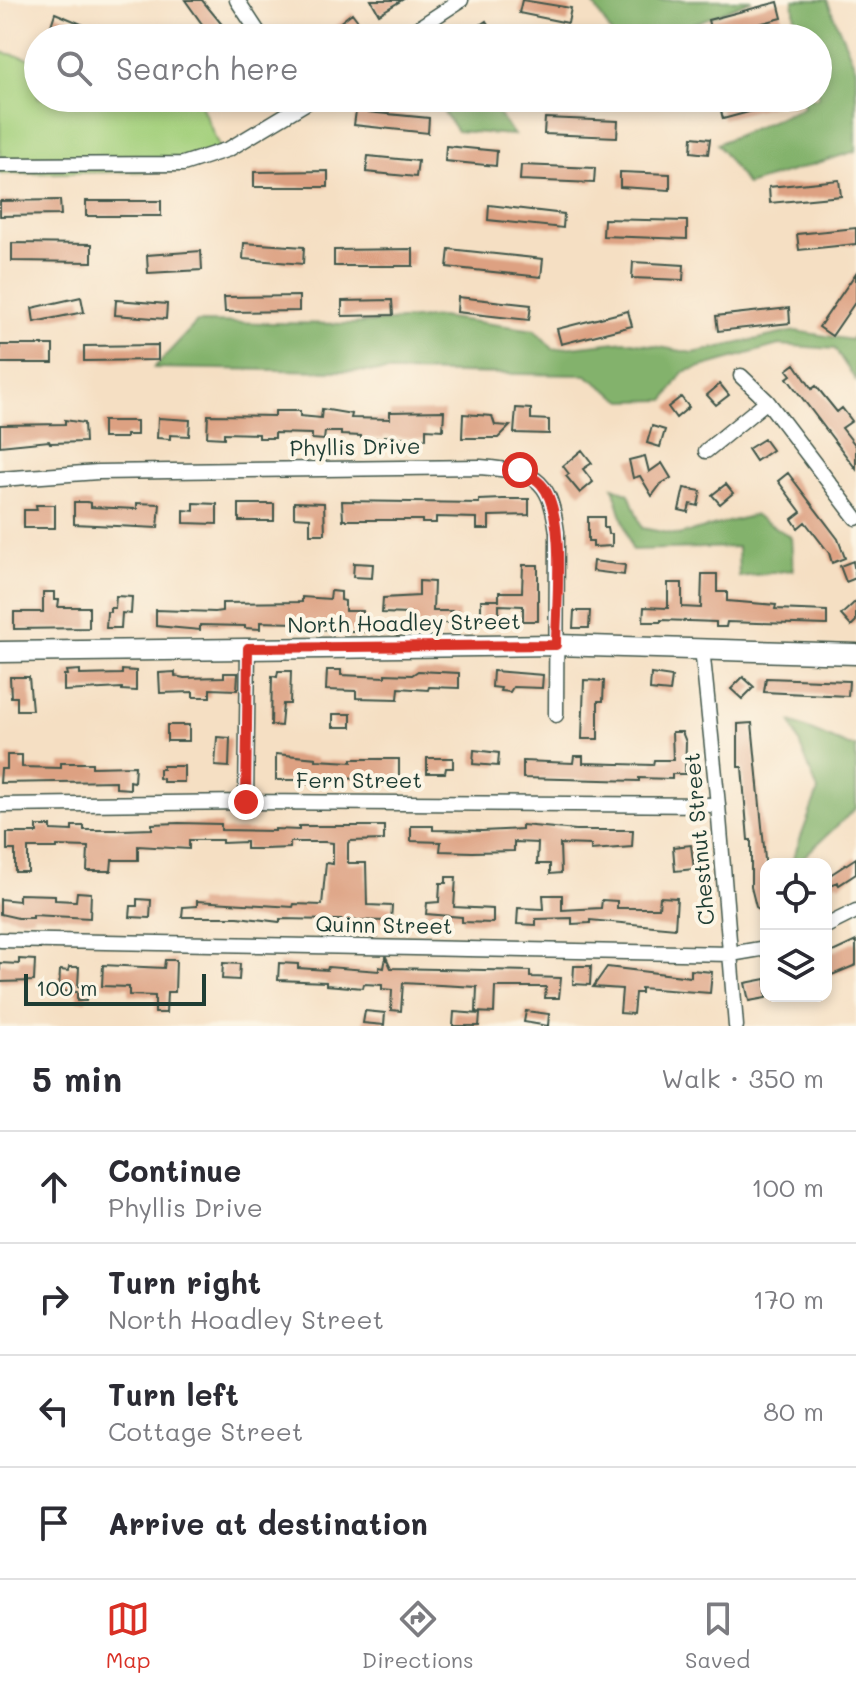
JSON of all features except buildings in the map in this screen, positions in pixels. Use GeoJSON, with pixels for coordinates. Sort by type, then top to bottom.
{"type":"FeatureCollection","features":[{"type":"Feature","properties":{"kind":"street"},"geometry":{"type":"LineString","coordinates":[[237,0],[253,24]]}},
{"type":"Feature","properties":{"kind":"street"},"geometry":{"type":"LineString","coordinates":[[422,24],[452,2]]}},
{"type":"Feature","properties":{"kind":"street"},"geometry":{"type":"LineString","coordinates":[[0,165],[183,164],[229,149],[288,112]]}},
{"type":"Feature","properties":{"kind":"street"},"geometry":{"type":"LineString","coordinates":[[741,376],[767,401],[856,518]]}},
{"type":"Feature","properties":{"kind":"street"},"geometry":{"type":"LineString","coordinates":[[706,451],[767,401]]}},
{"type":"Feature","properties":{"kind":"street","name":"Phyllis Drive"},"geometry":{"type":"LineString","coordinates":[[0,479],[98,472],[480,467],[520,470],[540,483],[553,504],[557,532],[556,715]]}},
{"type":"Feature","properties":{"kind":"street","name":"North Hoadley Street"},"geometry":{"type":"LineString","coordinates":[[0,652],[556,645],[856,654]]}},
{"type":"Feature","properties":{"kind":"street"},"geometry":{"type":"LineString","coordinates":[[246,802],[248,648]]}},
{"type":"Feature","properties":{"kind":"street","name":"Chestnut Street"},"geometry":{"type":"LineString","coordinates":[[702,648],[736,1026]]}},
{"type":"Feature","properties":{"kind":"street","name":"Fern Street"},"geometry":{"type":"LineString","coordinates":[[0,805],[246,802],[718,805]]}},
{"type":"Feature","properties":{"kind":"street"},"geometry":{"type":"LineString","coordinates":[[832,923],[856,911]]}},
{"type":"Feature","properties":{"kind":"street","name":"Quinn Street"},"geometry":{"type":"LineString","coordinates":[[0,940],[731,954],[760,949]]}},
{"type":"Feature","properties":{"kind":"green space"},"geometry":{"type":"Polygon","coordinates":[[[591,0],[752,0],[693,24],[606,24],[591,0]]]}},
{"type":"Feature","properties":{"kind":"green space"},"geometry":{"type":"Polygon","coordinates":[[[793,0],[827,0],[856,69],[856,151],[747,185],[717,144],[792,112],[832,112],[832,24],[796,24],[793,0]]]}},
{"type":"Feature","properties":{"kind":"green space"},"geometry":{"type":"Polygon","coordinates":[[[0,52],[24,57],[24,112],[204,112],[220,149],[175,171],[0,174],[0,52]]]}},
{"type":"Feature","properties":{"kind":"green space"},"geometry":{"type":"Polygon","coordinates":[[[444,112],[497,112],[514,135],[457,131],[444,112]]]}},
{"type":"Feature","properties":{"kind":"green space"},"geometry":{"type":"Polygon","coordinates":[[[440,317],[535,330],[553,349],[626,341],[693,353],[795,331],[851,340],[856,332],[856,381],[835,349],[779,345],[683,372],[665,400],[623,401],[586,375],[154,368],[197,322],[352,324],[440,317]]]}},
{"type":"Feature","properties":{"kind":"green space"},"geometry":{"type":"Polygon","coordinates":[[[613,487],[629,494],[642,528],[678,535],[755,515],[791,537],[793,570],[739,577],[738,547],[632,550],[613,487]]]}},
{"type":"Feature","properties":{"kind":"green space"},"geometry":{"type":"Polygon","coordinates":[[[791,722],[849,746],[856,746],[856,808],[802,858],[793,858],[818,791],[791,722]]]}},
{"type":"Feature","properties":{"kind":"route"},"geometry":{"type":"LineString","coordinates":[[246,802],[248,648],[556,645],[557,532],[553,504],[540,483],[520,470]]}}]}
